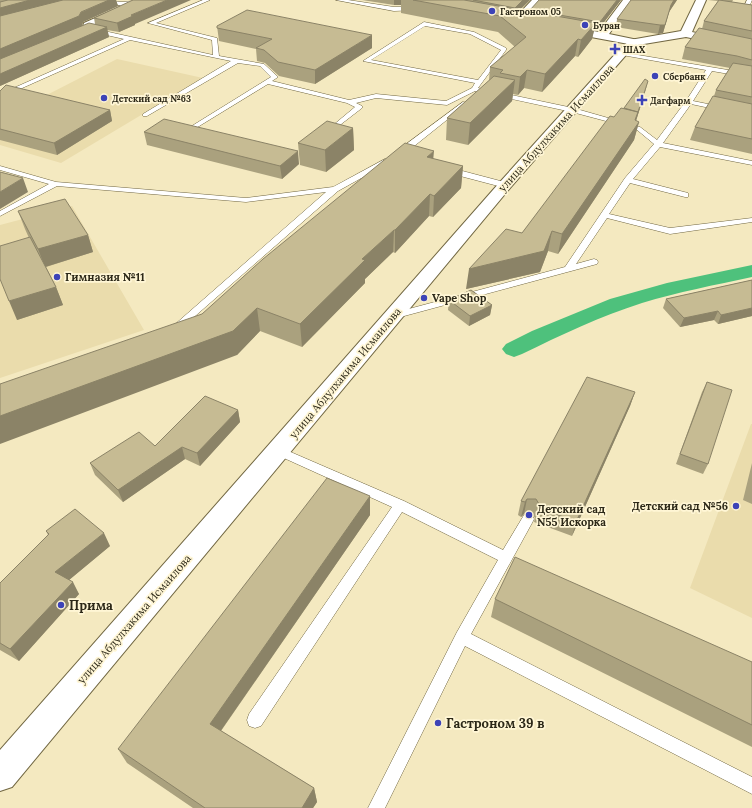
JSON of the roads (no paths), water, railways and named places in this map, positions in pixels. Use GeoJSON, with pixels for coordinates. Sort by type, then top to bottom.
{"type":"FeatureCollection","features":[{"type":"Feature","properties":{"kind":"main road"},"geometry":{"type":"LineString","coordinates":[[58,42],[88,30],[88,25],[144,0]]}},
{"type":"Feature","properties":{"kind":"main road"},"geometry":{"type":"LineString","coordinates":[[533,24],[514,20],[538,0]]}},
{"type":"Feature","properties":{"kind":"main road"},"geometry":{"type":"LineString","coordinates":[[602,36],[628,0]]}},
{"type":"Feature","properties":{"kind":"main road"},"geometry":{"type":"LineString","coordinates":[[686,34],[687,28],[701,0]]}},
{"type":"Feature","properties":{"kind":"main road"},"geometry":{"type":"LineString","coordinates":[[556,28],[634,42],[686,34],[752,48]]}},
{"type":"Feature","properties":{"kind":"main road","name":"улица Абдулхакима Исмаилова"},"geometry":{"type":"LineString","coordinates":[[0,775],[505,185],[634,42]]}},
{"type":"Feature","properties":{"kind":"lane"},"geometry":{"type":"LineString","coordinates":[[104,0],[122,4],[144,0]]}},
{"type":"Feature","properties":{"kind":"lane"},"geometry":{"type":"LineString","coordinates":[[207,0],[151,23],[214,39],[216,58]]}},
{"type":"Feature","properties":{"kind":"lane"},"geometry":{"type":"LineString","coordinates":[[339,0],[394,9],[422,4]]}},
{"type":"Feature","properties":{"kind":"lane"},"geometry":{"type":"LineString","coordinates":[[750,0],[744,13],[752,14]]}},
{"type":"Feature","properties":{"kind":"lane"},"geometry":{"type":"LineString","coordinates":[[349,102],[376,96],[447,103],[474,89],[504,50],[472,33],[424,24],[366,61],[478,82]]}},
{"type":"Feature","properties":{"kind":"lane"},"geometry":{"type":"LineString","coordinates":[[88,30],[216,58],[262,65],[275,77],[190,129],[205,132]]}},
{"type":"Feature","properties":{"kind":"lane"},"geometry":{"type":"LineString","coordinates":[[0,102],[9,92],[128,39]]}},
{"type":"Feature","properties":{"kind":"lane"},"geometry":{"type":"LineString","coordinates":[[622,54],[752,76]]}},
{"type":"Feature","properties":{"kind":"lane"},"geometry":{"type":"LineString","coordinates":[[145,115],[236,61]]}},
{"type":"Feature","properties":{"kind":"lane"},"geometry":{"type":"LineString","coordinates":[[568,269],[628,180],[658,144],[689,102],[710,69]]}},
{"type":"Feature","properties":{"kind":"lane"},"geometry":{"type":"LineString","coordinates":[[267,82],[349,102],[360,107],[322,136]]}},
{"type":"Feature","properties":{"kind":"lane"},"geometry":{"type":"LineString","coordinates":[[474,89],[573,110],[638,128],[658,144],[752,163]]}},
{"type":"Feature","properties":{"kind":"lane"},"geometry":{"type":"LineString","coordinates":[[689,102],[752,115]]}},
{"type":"Feature","properties":{"kind":"lane"},"geometry":{"type":"LineString","coordinates":[[170,333],[335,188],[400,157],[464,103]]}},
{"type":"Feature","properties":{"kind":"lane"},"geometry":{"type":"LineString","coordinates":[[0,168],[56,184],[246,200],[335,188]]}},
{"type":"Feature","properties":{"kind":"lane"},"geometry":{"type":"LineString","coordinates":[[440,168],[505,185]]}},
{"type":"Feature","properties":{"kind":"lane"},"geometry":{"type":"LineString","coordinates":[[628,180],[685,195]]}},
{"type":"Feature","properties":{"kind":"lane"},"geometry":{"type":"LineString","coordinates":[[0,214],[56,184]]}},
{"type":"Feature","properties":{"kind":"lane"},"geometry":{"type":"LineString","coordinates":[[605,215],[670,231],[752,220]]}},
{"type":"Feature","properties":{"kind":"lane"},"geometry":{"type":"LineString","coordinates":[[393,316],[594,262]]}},
{"type":"Feature","properties":{"kind":"lane"},"geometry":{"type":"LineString","coordinates":[[279,450],[400,505],[506,558]]}},
{"type":"Feature","properties":{"kind":"lane"},"geometry":{"type":"LineString","coordinates":[[255,720],[400,505]]}},
{"type":"Feature","properties":{"kind":"lane"},"geometry":{"type":"LineString","coordinates":[[376,808],[462,637],[528,519]]}},
{"type":"Feature","properties":{"kind":"lane"},"geometry":{"type":"LineString","coordinates":[[462,637],[752,786]]}},
{"type":"Feature","properties":{"kind":"waterway"},"geometry":{"type":"LineString","coordinates":[[514,349],[566,325],[618,304],[667,290],[752,271]]}},
{"type":"Feature","properties":{"kind":"place","name":"Гастроном 05"},"geometry":{"type":"Point","coordinates":[492,11]}},
{"type":"Feature","properties":{"kind":"place","name":"Буран"},"geometry":{"type":"Point","coordinates":[585,25]}},
{"type":"Feature","properties":{"kind":"place","name":"ШАХ"},"geometry":{"type":"Point","coordinates":[615,49]}},
{"type":"Feature","properties":{"kind":"place","name":"Сбербанк"},"geometry":{"type":"Point","coordinates":[655,76]}},
{"type":"Feature","properties":{"kind":"place","name":"Детский сад №63"},"geometry":{"type":"Point","coordinates":[104,98]}},
{"type":"Feature","properties":{"kind":"place","name":"Дагфарм"},"geometry":{"type":"Point","coordinates":[642,100]}},
{"type":"Feature","properties":{"kind":"place","name":"Гимназия №11"},"geometry":{"type":"Point","coordinates":[57,277]}},
{"type":"Feature","properties":{"kind":"place","name":"Vape Shop"},"geometry":{"type":"Point","coordinates":[424,298]}},
{"type":"Feature","properties":{"kind":"place","name":"Детский сад №56"},"geometry":{"type":"Point","coordinates":[736,506]}},
{"type":"Feature","properties":{"kind":"place","name":"Детский сад N55 Искорка"},"geometry":{"type":"Point","coordinates":[529,515]}},
{"type":"Feature","properties":{"kind":"place","name":"Прима"},"geometry":{"type":"Point","coordinates":[61,605]}},
{"type":"Feature","properties":{"kind":"place","name":"Гастроном 39 в"},"geometry":{"type":"Point","coordinates":[438,723]}}]}
